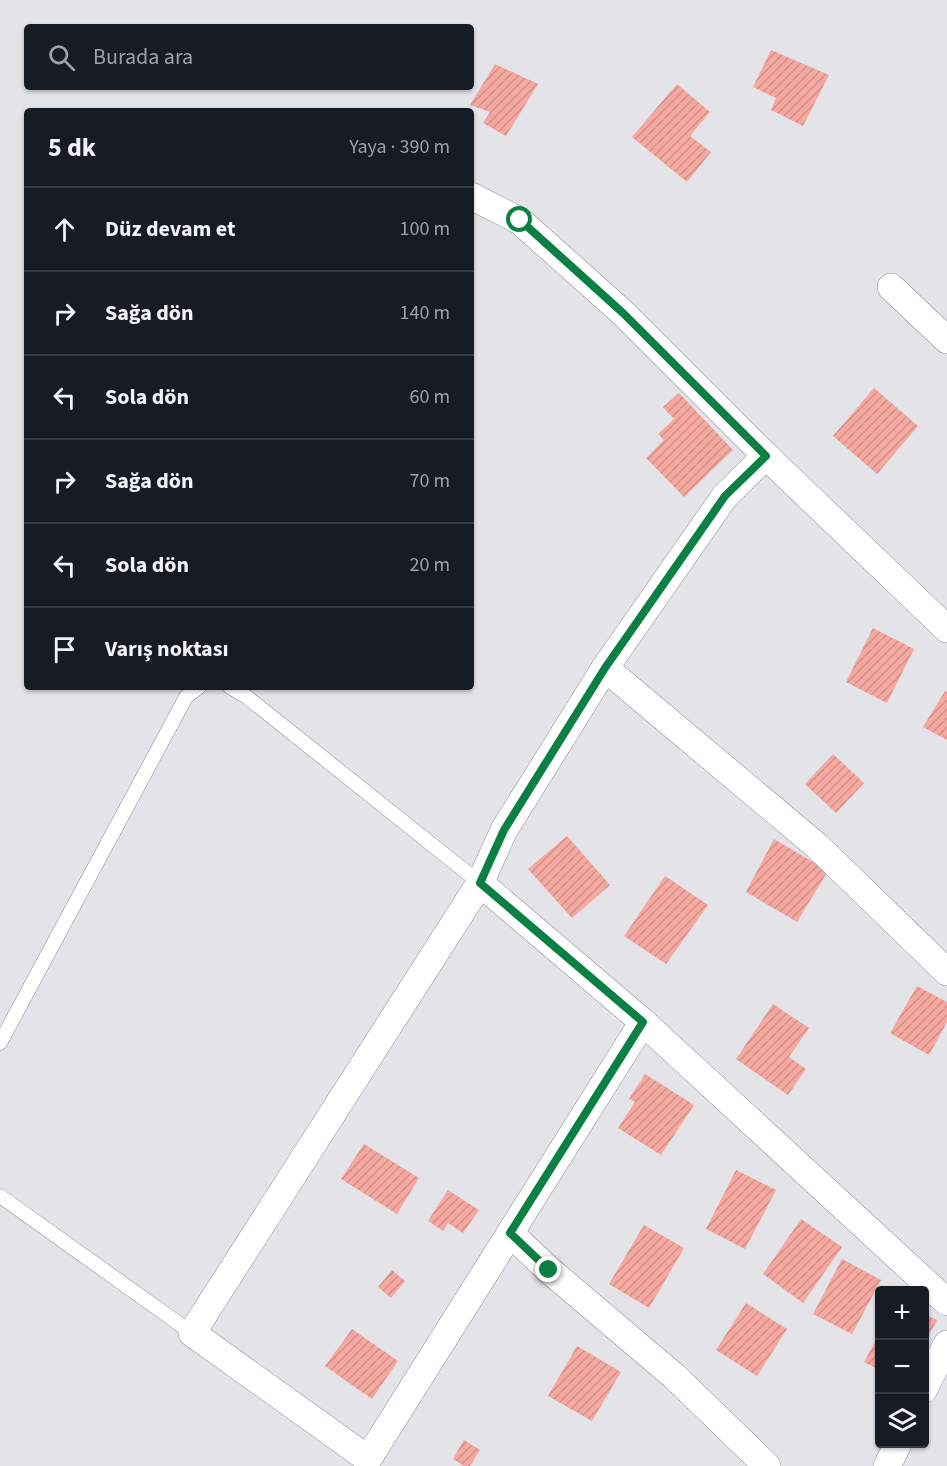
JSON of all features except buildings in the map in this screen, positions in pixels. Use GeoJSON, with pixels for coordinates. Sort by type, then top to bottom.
{"type":"FeatureCollection","features":[{"type":"Feature","properties":{"kind":"street"},"geometry":{"type":"LineString","coordinates":[[474,197],[520,220],[623,313],[766,456],[947,629]]}},
{"type":"Feature","properties":{"kind":"street"},"geometry":{"type":"LineString","coordinates":[[891,287],[947,340]]}},
{"type":"Feature","properties":{"kind":"street"},"geometry":{"type":"LineString","coordinates":[[643,1022],[368,1464],[192,1333],[480,883],[504,830],[605,668],[725,496],[766,456]]}},
{"type":"Feature","properties":{"kind":"street"},"geometry":{"type":"LineString","coordinates":[[605,668],[817,846],[947,972]]}},
{"type":"Feature","properties":{"kind":"street"},"geometry":{"type":"LineString","coordinates":[[480,883],[643,1022],[947,1302]]}},
{"type":"Feature","properties":{"kind":"street"},"geometry":{"type":"LineString","coordinates":[[510,1233],[549,1270],[674,1377],[767,1466]]}},
{"type":"Feature","properties":{"kind":"street"},"geometry":{"type":"LineString","coordinates":[[929,1379],[947,1344]]}},
{"type":"Feature","properties":{"kind":"street"},"geometry":{"type":"LineString","coordinates":[[886,1466],[895,1448]]}},
{"type":"Feature","properties":{"kind":"lane"},"geometry":{"type":"LineString","coordinates":[[0,1043],[186,697],[195,690]]}},
{"type":"Feature","properties":{"kind":"lane"},"geometry":{"type":"LineString","coordinates":[[235,690],[247,697],[480,883]]}},
{"type":"Feature","properties":{"kind":"lane"},"geometry":{"type":"LineString","coordinates":[[0,1196],[192,1333]]}},
{"type":"Feature","properties":{"kind":"route"},"geometry":{"type":"LineString","coordinates":[[520,220],[623,313],[766,456],[725,496],[605,668],[504,830],[480,883],[643,1022],[510,1233],[549,1270]]}}]}
